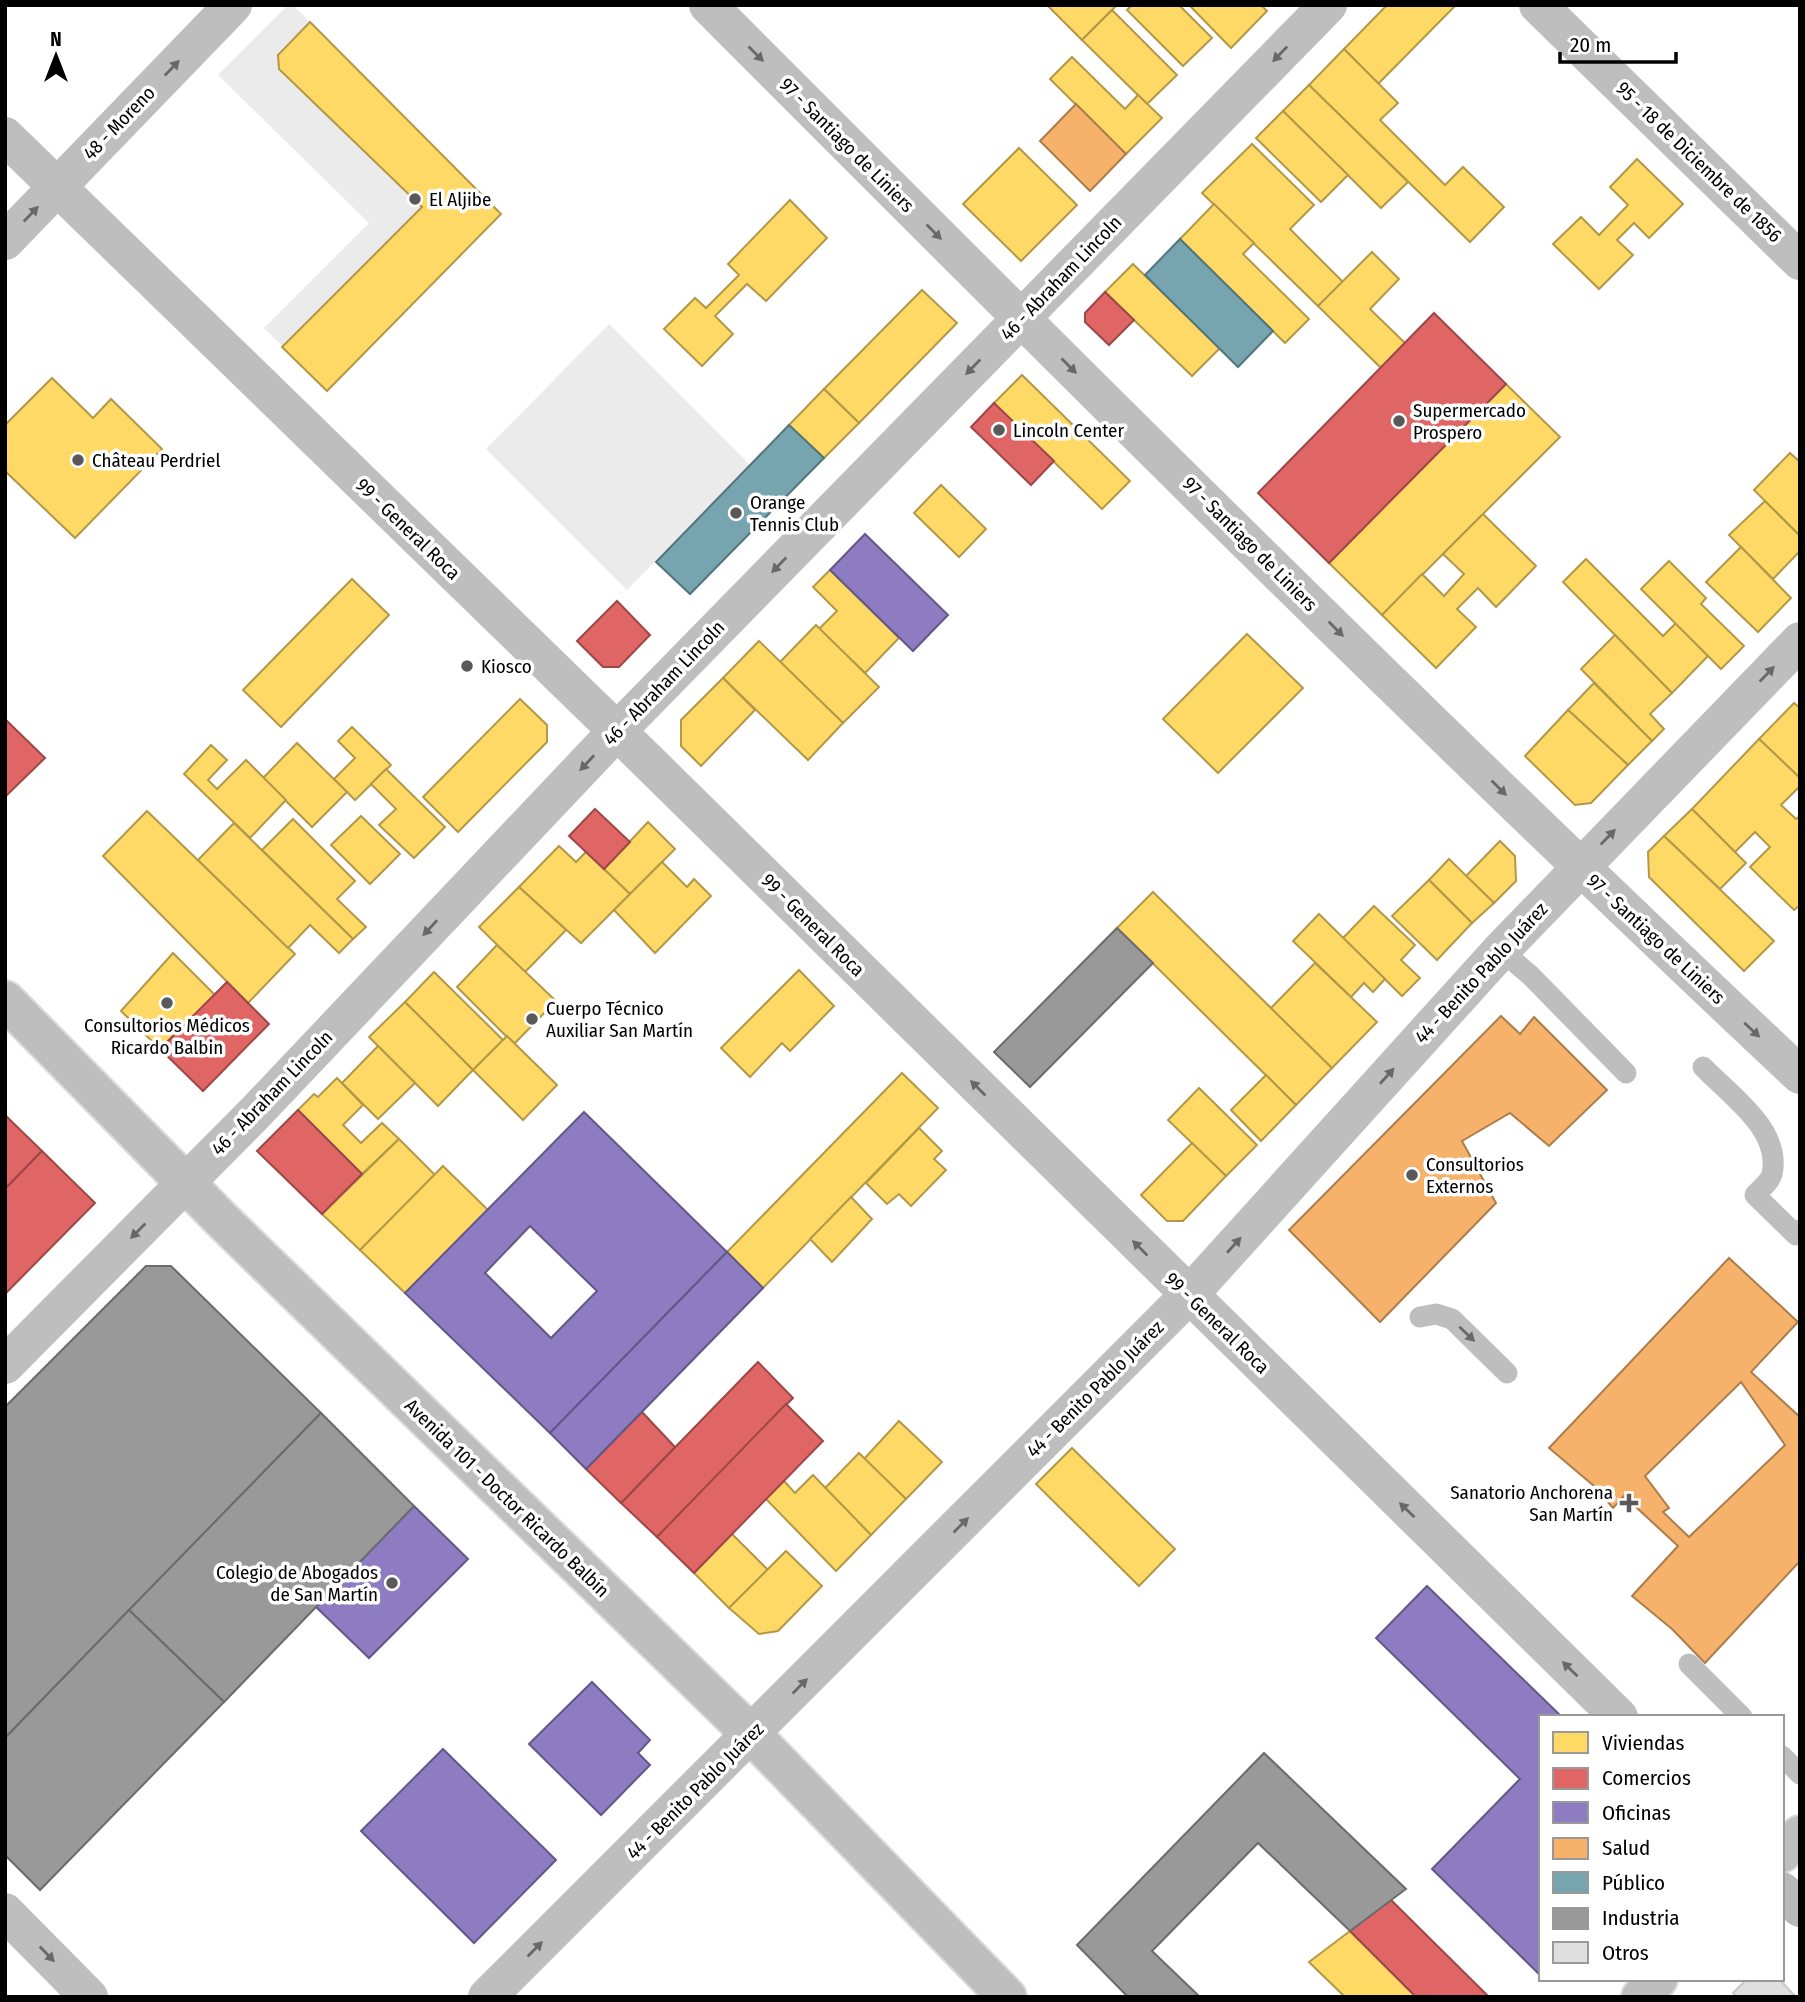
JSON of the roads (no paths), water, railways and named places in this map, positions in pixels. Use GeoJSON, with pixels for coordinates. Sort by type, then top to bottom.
{"type":"FeatureCollection","features":[{"type":"Feature","properties":{"kind":"street","name":"48 - Moreno"},"geometry":{"type":"LineString","coordinates":[[5,241],[233,5]]}},
{"type":"Feature","properties":{"kind":"street","name":"97 - Santiago de Liniers"},"geometry":{"type":"LineString","coordinates":[[708,5],[1021,318],[1579,867],[1800,1074]]}},
{"type":"Feature","properties":{"kind":"street","name":"46 - Abraham Lincoln"},"geometry":{"type":"LineString","coordinates":[[5,1365],[186,1182],[617,731],[1328,5]]}},
{"type":"Feature","properties":{"kind":"street","name":"95 - 18 de Diciembre de 1856"},"geometry":{"type":"LineString","coordinates":[[1538,5],[1800,261]]}},
{"type":"Feature","properties":{"kind":"street","name":"99 - General Roca"},"geometry":{"type":"LineString","coordinates":[[5,136],[617,731],[1617,1715]]}},
{"type":"Feature","properties":{"kind":"street","name":"44 - Benito Pablo Juárez"},"geometry":{"type":"LineString","coordinates":[[487,1997],[752,1735],[1189,1295],[1501,950],[1800,641]]}},
{"type":"Feature","properties":{"kind":"street","name":"Avenida 101 - Doctor Ricardo Balbín"},"geometry":{"type":"LineString","coordinates":[[5,1000],[186,1182],[752,1735],[1007,1997]]}},
{"type":"Feature","properties":{"kind":"street"},"geometry":{"type":"LineString","coordinates":[[1784,1851],[1800,1836]]}},
{"type":"Feature","properties":{"kind":"street"},"geometry":{"type":"LineString","coordinates":[[1784,1893],[1800,1908]]}},
{"type":"Feature","properties":{"kind":"street"},"geometry":{"type":"LineString","coordinates":[[5,1912],[89,1997]]}},
{"type":"Feature","properties":{"kind":"street"},"geometry":{"type":"LineString","coordinates":[[1641,1997],[1656,1981]]}},
{"type":"Feature","properties":{"kind":"lane"},"geometry":{"type":"LineString","coordinates":[[1501,950],[1531,976],[1626,1073]]}},
{"type":"Feature","properties":{"kind":"lane"},"geometry":{"type":"LineString","coordinates":[[1703,1067],[1761,1126],[1774,1151],[1772,1177],[1755,1195],[1798,1235]]}},
{"type":"Feature","properties":{"kind":"lane"},"geometry":{"type":"LineString","coordinates":[[1420,1317],[1436,1314],[1452,1319],[1507,1373]]}},
{"type":"Feature","properties":{"kind":"lane"},"geometry":{"type":"LineString","coordinates":[[1689,1664],[1740,1715]]}},
{"type":"Feature","properties":{"kind":"lane"},"geometry":{"type":"LineString","coordinates":[[1784,1758],[1800,1774]]}},
{"type":"Feature","properties":{"kind":"place","name":"El Aljibe"},"geometry":{"type":"Point","coordinates":[415,199]}},
{"type":"Feature","properties":{"kind":"place","name":"Supermercado Prospero"},"geometry":{"type":"Point","coordinates":[1399,421]}},
{"type":"Feature","properties":{"kind":"place","name":"Lincoln Center"},"geometry":{"type":"Point","coordinates":[999,430]}},
{"type":"Feature","properties":{"kind":"place","name":"Château Perdriel"},"geometry":{"type":"Point","coordinates":[78,460]}},
{"type":"Feature","properties":{"kind":"place","name":"Orange Tennis Club"},"geometry":{"type":"Point","coordinates":[736,513]}},
{"type":"Feature","properties":{"kind":"place","name":"Kiosco"},"geometry":{"type":"Point","coordinates":[467,666]}},
{"type":"Feature","properties":{"kind":"place","name":"Consultorios Médicos Ricardo Balbin"},"geometry":{"type":"Point","coordinates":[167,1003]}},
{"type":"Feature","properties":{"kind":"place","name":"Cuerpo Técnico Auxiliar San Martín"},"geometry":{"type":"Point","coordinates":[532,1019]}},
{"type":"Feature","properties":{"kind":"place","name":"Consultorios Externos"},"geometry":{"type":"Point","coordinates":[1412,1175]}},
{"type":"Feature","properties":{"kind":"place","name":"Sanatorio Anchorena San Martín"},"geometry":{"type":"Point","coordinates":[1629,1503]}},
{"type":"Feature","properties":{"kind":"place","name":"Colegio de Abogados de San Martín"},"geometry":{"type":"Point","coordinates":[392,1583]}}]}
